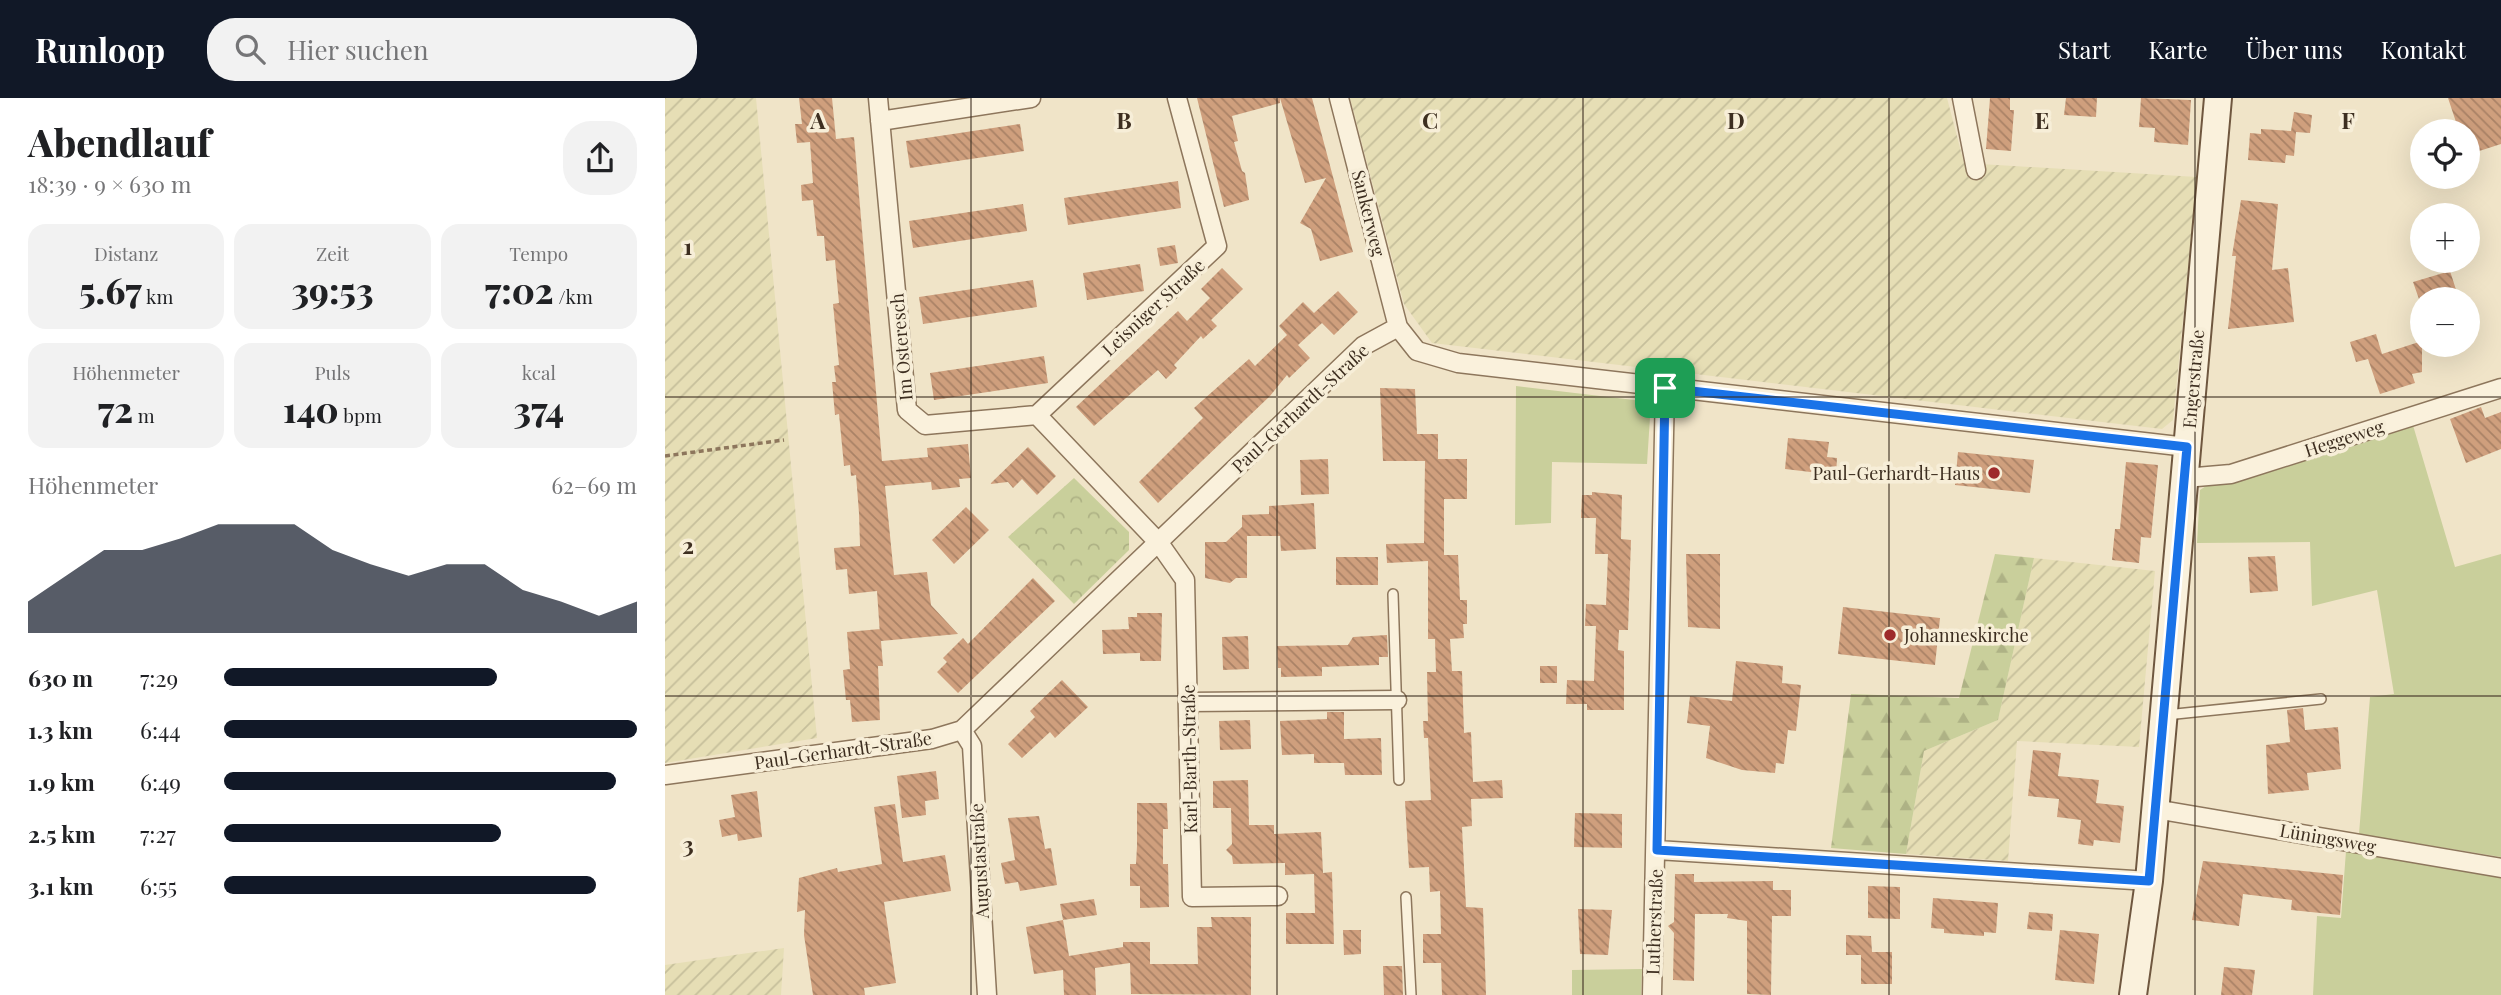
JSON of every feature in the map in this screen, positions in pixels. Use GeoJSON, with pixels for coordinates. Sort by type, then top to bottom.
{"type":"FeatureCollection","features":[{"type":"Feature","properties":{"kind":"main road","name":"Engerstraße"},"geometry":{"type":"LineString","coordinates":[[2133,995],[2149,881],[2218,98]]}},
{"type":"Feature","properties":{"kind":"street","name":"Im Osteresch"},"geometry":{"type":"LineString","coordinates":[[878,98],[907,410],[925,425],[1037,415]]}},
{"type":"Feature","properties":{"kind":"street"},"geometry":{"type":"LineString","coordinates":[[880,121],[1031,98]]}},
{"type":"Feature","properties":{"kind":"street","name":"Leisniger Straße"},"geometry":{"type":"LineString","coordinates":[[1037,415],[1217,246],[1177,98]]}},
{"type":"Feature","properties":{"kind":"street","name":"Sankerweg"},"geometry":{"type":"LineString","coordinates":[[1339,98],[1398,327]]}},
{"type":"Feature","properties":{"kind":"street"},"geometry":{"type":"LineString","coordinates":[[1962,98],[1976,170]]}},
{"type":"Feature","properties":{"kind":"street"},"geometry":{"type":"LineString","coordinates":[[1398,327],[1417,351],[1458,363],[2187,447]]}},
{"type":"Feature","properties":{"kind":"street","name":"Paul-Gerhardt-Straße"},"geometry":{"type":"LineString","coordinates":[[665,775],[932,739],[963,730],[1363,346],[1398,327]]}},
{"type":"Feature","properties":{"kind":"street","name":"Lutherstraße"},"geometry":{"type":"LineString","coordinates":[[1652,995],[1665,388]]}},
{"type":"Feature","properties":{"kind":"street","name":"Heggeweg"},"geometry":{"type":"LineString","coordinates":[[2185,478],[2231,474],[2501,388]]}},
{"type":"Feature","properties":{"kind":"street"},"geometry":{"type":"LineString","coordinates":[[1037,415],[1159,543]]}},
{"type":"Feature","properties":{"kind":"street","name":"Karl-Barth-Straße"},"geometry":{"type":"LineString","coordinates":[[1159,543],[1185,580],[1192,897],[1278,895]]}},
{"type":"Feature","properties":{"kind":"street"},"geometry":{"type":"LineString","coordinates":[[1188,702],[1397,700]]}},
{"type":"Feature","properties":{"kind":"street","name":"Augustastraße"},"geometry":{"type":"LineString","coordinates":[[963,730],[972,746],[986,995]]}},
{"type":"Feature","properties":{"kind":"street","name":"Lüningsweg"},"geometry":{"type":"LineString","coordinates":[[2155,809],[2501,868]]}},
{"type":"Feature","properties":{"kind":"street"},"geometry":{"type":"LineString","coordinates":[[1657,850],[2149,881]]}},
{"type":"Feature","properties":{"kind":"lane"},"geometry":{"type":"LineString","coordinates":[[1393,594],[1399,780]]}},
{"type":"Feature","properties":{"kind":"lane"},"geometry":{"type":"LineString","coordinates":[[2164,715],[2321,698]]}},
{"type":"Feature","properties":{"kind":"lane"},"geometry":{"type":"LineString","coordinates":[[1406,897],[1411,995]]}},
{"type":"Feature","properties":{"kind":"path"},"geometry":{"type":"LineString","coordinates":[[665,456],[784,440]]}},
{"type":"Feature","properties":{"kind":"shaded area"},"geometry":{"type":"Polygon","coordinates":[[[665,98],[756,98],[817,738],[665,763],[665,98]]]}},
{"type":"Feature","properties":{"kind":"shaded area"},"geometry":{"type":"Polygon","coordinates":[[[1350,98],[1947,98],[1964,163],[2197,177],[2173,420],[2162,429],[1432,343],[1404,304],[1350,98]]]}},
{"type":"Feature","properties":{"kind":"shaded area"},"geometry":{"type":"Polygon","coordinates":[[[2034,558],[2155,571],[2139,747],[2017,741],[2008,861],[1906,854],[1924,751],[1998,720],[2034,558]]]}},
{"type":"Feature","properties":{"kind":"shaded area"},"geometry":{"type":"Polygon","coordinates":[[[784,948],[781,995],[665,995],[665,965],[784,948]]]}},
{"type":"Feature","properties":{"kind":"green space"},"geometry":{"type":"Polygon","coordinates":[[[1516,386],[1651,402],[1647,464],[1552,462],[1551,523],[1515,525],[1516,386]]]}},
{"type":"Feature","properties":{"kind":"green space"},"geometry":{"type":"Polygon","coordinates":[[[2412,422],[2455,567],[2501,554],[2501,857],[2359,834],[2370,697],[2394,694],[2377,590],[2312,606],[2310,542],[2197,543],[2200,490],[2209,484],[2412,422]]]}},
{"type":"Feature","properties":{"kind":"green space"},"geometry":{"type":"Polygon","coordinates":[[[1074,478],[1129,532],[1129,550],[1074,604],[1008,537],[1074,478]]]}},
{"type":"Feature","properties":{"kind":"green space"},"geometry":{"type":"Polygon","coordinates":[[[1995,554],[2034,558],[1998,720],[1924,751],[1906,854],[1831,848],[1851,694],[1959,698],[1995,554]]]}},
{"type":"Feature","properties":{"kind":"green space"},"geometry":{"type":"Polygon","coordinates":[[[2346,851],[2501,877],[2501,995],[2313,995],[2317,916],[2341,918],[2346,851]]]}},
{"type":"Feature","properties":{"kind":"green space"},"geometry":{"type":"Polygon","coordinates":[[[1642,969],[1641,995],[1572,995],[1572,970],[1642,969]]]}},
{"type":"Feature","properties":{"kind":"building"},"geometry":{"type":"Polygon","coordinates":[[[799,98],[832,98],[836,139],[854,137],[882,461],[928,457],[927,448],[968,444],[971,478],[959,479],[960,487],[932,490],[931,482],[885,486],[894,575],[927,572],[931,605],[958,634],[881,641],[883,666],[878,666],[880,720],[852,722],[850,700],[846,700],[843,670],[850,669],[847,632],[880,629],[877,591],[849,594],[847,569],[836,570],[834,548],[860,546],[859,513],[856,475],[851,476],[850,465],[844,466],[839,414],[835,415],[832,382],[836,382],[834,366],[839,365],[833,304],[839,303],[835,260],[826,261],[824,236],[817,236],[813,200],[802,201],[801,185],[813,183],[810,142],[797,143],[795,124],[802,124],[799,98]]]}},
{"type":"Feature","properties":{"kind":"building"},"geometry":{"type":"Polygon","coordinates":[[[1197,98],[1280,98],[1280,103],[1232,116],[1238,141],[1234,142],[1242,171],[1245,173],[1249,200],[1224,207],[1197,98]]]}},
{"type":"Feature","properties":{"kind":"building"},"geometry":{"type":"Polygon","coordinates":[[[1280,98],[1312,98],[1353,252],[1320,261],[1311,229],[1300,223],[1326,178],[1305,183],[1280,98]]]}},
{"type":"Feature","properties":{"kind":"building"},"geometry":{"type":"Polygon","coordinates":[[[1990,98],[2010,98],[2010,110],[2014,110],[2011,151],[1986,149],[1990,98]]]}},
{"type":"Feature","properties":{"kind":"building"},"geometry":{"type":"Polygon","coordinates":[[[2066,98],[2097,98],[2096,117],[2064,115],[2066,98]]]}},
{"type":"Feature","properties":{"kind":"building"},"geometry":{"type":"Polygon","coordinates":[[[2141,98],[2191,100],[2188,145],[2154,142],[2155,128],[2139,127],[2141,98]]]}},
{"type":"Feature","properties":{"kind":"building"},"geometry":{"type":"Polygon","coordinates":[[[2448,98],[2501,98],[2501,144],[2480,151],[2480,119],[2455,119],[2448,98]]]}},
{"type":"Feature","properties":{"kind":"building"},"geometry":{"type":"Polygon","coordinates":[[[2294,112],[2312,115],[2310,133],[2296,132],[2294,156],[2286,155],[2285,163],[2248,160],[2250,133],[2261,134],[2261,129],[2291,131],[2294,112]]]}},
{"type":"Feature","properties":{"kind":"building"},"geometry":{"type":"Polygon","coordinates":[[[1020,124],[1024,151],[910,168],[906,141],[1020,124]]]}},
{"type":"Feature","properties":{"kind":"building"},"geometry":{"type":"Polygon","coordinates":[[[1178,181],[1181,208],[1068,225],[1064,198],[1178,181]]]}},
{"type":"Feature","properties":{"kind":"building"},"geometry":{"type":"Polygon","coordinates":[[[2241,200],[2278,204],[2272,270],[2288,268],[2294,322],[2228,329],[2236,256],[2232,256],[2241,200]]]}},
{"type":"Feature","properties":{"kind":"building"},"geometry":{"type":"Polygon","coordinates":[[[1023,204],[1027,231],[913,248],[909,221],[1023,204]]]}},
{"type":"Feature","properties":{"kind":"building"},"geometry":{"type":"Polygon","coordinates":[[[1175,245],[1178,263],[1160,266],[1157,248],[1175,245]]]}},
{"type":"Feature","properties":{"kind":"building"},"geometry":{"type":"Polygon","coordinates":[[[1140,264],[1144,291],[1087,300],[1083,273],[1140,264]]]}},
{"type":"Feature","properties":{"kind":"building"},"geometry":{"type":"Polygon","coordinates":[[[1222,268],[1243,289],[1211,320],[1217,326],[1203,339],[1201,336],[1174,365],[1177,368],[1166,379],[1158,370],[1094,426],[1076,407],[1178,311],[1187,321],[1210,298],[1201,289],[1222,268]]]}},
{"type":"Feature","properties":{"kind":"building"},"geometry":{"type":"Polygon","coordinates":[[[2451,273],[2455,287],[2415,287],[2413,282],[2451,273]]]}},
{"type":"Feature","properties":{"kind":"building"},"geometry":{"type":"Polygon","coordinates":[[[1033,280],[1037,307],[923,324],[919,297],[1033,280]]]}},
{"type":"Feature","properties":{"kind":"building"},"geometry":{"type":"Polygon","coordinates":[[[1338,291],[1358,312],[1334,335],[1322,323],[1298,345],[1310,358],[1289,378],[1287,375],[1270,396],[1158,503],[1139,482],[1203,418],[1194,408],[1249,359],[1255,366],[1287,335],[1279,326],[1303,302],[1314,313],[1338,291]]]}},
{"type":"Feature","properties":{"kind":"building"},"geometry":{"type":"Polygon","coordinates":[[[2376,334],[2382,354],[2410,345],[2410,357],[2422,357],[2422,372],[2412,374],[2415,383],[2380,394],[2368,359],[2356,362],[2350,342],[2376,334]]]}},
{"type":"Feature","properties":{"kind":"building"},"geometry":{"type":"Polygon","coordinates":[[[1044,356],[1048,383],[934,400],[930,373],[1044,356]]]}},
{"type":"Feature","properties":{"kind":"building"},"geometry":{"type":"Polygon","coordinates":[[[1380,388],[1415,389],[1417,434],[1438,434],[1438,459],[1467,459],[1467,499],[1444,499],[1444,555],[1458,555],[1460,600],[1467,600],[1464,638],[1450,639],[1452,671],[1462,671],[1464,733],[1471,732],[1473,782],[1502,780],[1503,798],[1471,799],[1472,826],[1462,827],[1466,907],[1483,908],[1486,995],[1442,995],[1441,963],[1423,963],[1423,934],[1441,934],[1440,891],[1430,892],[1429,867],[1409,868],[1405,801],[1431,800],[1428,738],[1424,738],[1423,721],[1428,721],[1427,672],[1436,672],[1435,639],[1428,639],[1428,561],[1387,563],[1386,544],[1424,543],[1425,461],[1383,461],[1380,388]]]}},
{"type":"Feature","properties":{"kind":"building"},"geometry":{"type":"Polygon","coordinates":[[[2481,407],[2485,418],[2501,412],[2501,449],[2466,463],[2450,419],[2481,407]]]}},
{"type":"Feature","properties":{"kind":"building"},"geometry":{"type":"Polygon","coordinates":[[[1788,438],[1829,442],[1827,457],[1837,458],[1836,475],[1785,469],[1788,438]]]}},
{"type":"Feature","properties":{"kind":"building"},"geometry":{"type":"Polygon","coordinates":[[[1028,447],[1056,476],[1037,495],[1022,479],[1013,488],[1008,482],[990,484],[1028,447]]]}},
{"type":"Feature","properties":{"kind":"building","name":"Paul-Gerhardt-Haus"},"geometry":{"type":"Polygon","coordinates":[[[1958,452],[2034,460],[2030,493],[1955,485],[1958,452]]]}},
{"type":"Feature","properties":{"kind":"building"},"geometry":{"type":"Polygon","coordinates":[[[1328,459],[1329,494],[1301,495],[1300,460],[1328,459]]]}},
{"type":"Feature","properties":{"kind":"building"},"geometry":{"type":"Polygon","coordinates":[[[2126,462],[2158,465],[2151,538],[2141,537],[2139,563],[2112,560],[2115,529],[2120,529],[2126,462]]]}},
{"type":"Feature","properties":{"kind":"building"},"geometry":{"type":"Polygon","coordinates":[[[1592,492],[1622,495],[1621,539],[1631,540],[1628,630],[1619,630],[1618,650],[1624,651],[1624,710],[1587,710],[1587,704],[1566,704],[1567,680],[1594,681],[1596,626],[1585,626],[1586,604],[1606,605],[1608,554],[1595,554],[1596,518],[1581,518],[1582,495],[1592,495],[1592,492]]]}},
{"type":"Feature","properties":{"kind":"building"},"geometry":{"type":"Polygon","coordinates":[[[1314,503],[1316,549],[1281,551],[1280,536],[1247,536],[1247,578],[1236,578],[1230,583],[1205,578],[1205,542],[1226,542],[1242,527],[1242,515],[1269,514],[1269,506],[1314,503]]]}},
{"type":"Feature","properties":{"kind":"building"},"geometry":{"type":"Polygon","coordinates":[[[966,507],[989,530],[954,564],[932,540],[966,507]]]}},
{"type":"Feature","properties":{"kind":"building"},"geometry":{"type":"Polygon","coordinates":[[[1686,554],[1720,554],[1720,629],[1688,627],[1686,554]]]}},
{"type":"Feature","properties":{"kind":"building"},"geometry":{"type":"Polygon","coordinates":[[[2275,556],[2278,591],[2250,593],[2248,557],[2275,556]]]}},
{"type":"Feature","properties":{"kind":"building"},"geometry":{"type":"Polygon","coordinates":[[[1336,557],[1378,557],[1378,585],[1336,585],[1336,557]]]}},
{"type":"Feature","properties":{"kind":"building"},"geometry":{"type":"Polygon","coordinates":[[[1033,578],[1055,601],[958,693],[937,672],[947,662],[943,658],[963,638],[968,644],[1033,578]]]}},
{"type":"Feature","properties":{"kind":"building","name":"Johanneskirche"},"geometry":{"type":"Polygon","coordinates":[[[1843,607],[1940,618],[1935,665],[1838,654],[1843,607]]]}},
{"type":"Feature","properties":{"kind":"building"},"geometry":{"type":"Polygon","coordinates":[[[1137,613],[1162,613],[1161,661],[1140,661],[1140,653],[1103,654],[1102,630],[1129,629],[1128,617],[1137,617],[1137,613]]]}},
{"type":"Feature","properties":{"kind":"building"},"geometry":{"type":"Polygon","coordinates":[[[1387,635],[1388,657],[1379,657],[1379,665],[1322,667],[1322,676],[1281,677],[1277,646],[1348,645],[1353,637],[1387,635]]]}},
{"type":"Feature","properties":{"kind":"building"},"geometry":{"type":"Polygon","coordinates":[[[1248,636],[1249,669],[1223,670],[1222,637],[1248,636]]]}},
{"type":"Feature","properties":{"kind":"building"},"geometry":{"type":"Polygon","coordinates":[[[1736,661],[1783,666],[1782,683],[1801,685],[1796,731],[1788,730],[1784,764],[1776,763],[1775,773],[1742,770],[1706,758],[1710,726],[1687,723],[1690,696],[1732,701],[1736,661]]]}},
{"type":"Feature","properties":{"kind":"building"},"geometry":{"type":"Polygon","coordinates":[[[1540,666],[1557,666],[1557,683],[1540,683],[1540,666]]]}},
{"type":"Feature","properties":{"kind":"building"},"geometry":{"type":"Polygon","coordinates":[[[1062,680],[1088,707],[1055,738],[1050,732],[1022,758],[1008,744],[1035,717],[1030,711],[1062,680]]]}},
{"type":"Feature","properties":{"kind":"building"},"geometry":{"type":"Polygon","coordinates":[[[2303,708],[2305,730],[2338,727],[2341,769],[2307,773],[2309,790],[2268,794],[2266,745],[2290,742],[2287,710],[2303,708]]]}},
{"type":"Feature","properties":{"kind":"building"},"geometry":{"type":"Polygon","coordinates":[[[1327,712],[1344,712],[1344,739],[1381,738],[1382,775],[1345,775],[1344,763],[1314,763],[1314,754],[1282,755],[1280,721],[1327,719],[1327,712]]]}},
{"type":"Feature","properties":{"kind":"building"},"geometry":{"type":"Polygon","coordinates":[[[1250,720],[1251,749],[1220,750],[1219,721],[1250,720]]]}},
{"type":"Feature","properties":{"kind":"building"},"geometry":{"type":"Polygon","coordinates":[[[2033,750],[2061,753],[2058,776],[2099,780],[2096,803],[2124,806],[2120,843],[2094,840],[2093,846],[2078,844],[2081,820],[2057,817],[2059,799],[2028,796],[2033,750]]]}},
{"type":"Feature","properties":{"kind":"building"},"geometry":{"type":"Polygon","coordinates":[[[936,771],[939,799],[925,801],[926,815],[902,818],[897,776],[936,771]]]}},
{"type":"Feature","properties":{"kind":"building"},"geometry":{"type":"Polygon","coordinates":[[[1248,780],[1249,825],[1274,825],[1274,834],[1321,832],[1323,873],[1332,872],[1334,944],[1286,944],[1286,913],[1315,913],[1314,874],[1285,875],[1285,863],[1233,864],[1232,856],[1226,850],[1232,844],[1231,808],[1213,808],[1213,781],[1248,780]]]}},
{"type":"Feature","properties":{"kind":"building"},"geometry":{"type":"Polygon","coordinates":[[[757,791],[762,837],[738,841],[737,834],[722,837],[719,820],[735,817],[731,795],[757,791]]]}},
{"type":"Feature","properties":{"kind":"building"},"geometry":{"type":"Polygon","coordinates":[[[1137,803],[1167,803],[1168,829],[1163,829],[1163,864],[1168,864],[1169,907],[1140,908],[1140,886],[1130,886],[1130,864],[1136,864],[1137,803]]]}},
{"type":"Feature","properties":{"kind":"building"},"geometry":{"type":"Polygon","coordinates":[[[895,804],[903,862],[945,855],[951,891],[884,902],[896,983],[864,988],[865,995],[813,995],[804,935],[805,910],[797,912],[799,878],[837,868],[838,872],[882,864],[874,807],[895,804]]]}},
{"type":"Feature","properties":{"kind":"building"},"geometry":{"type":"Polygon","coordinates":[[[1575,813],[1622,814],[1622,848],[1574,847],[1575,813]]]}},
{"type":"Feature","properties":{"kind":"building"},"geometry":{"type":"Polygon","coordinates":[[[1039,816],[1045,849],[1051,848],[1057,885],[1020,891],[1018,882],[1005,884],[1001,863],[1015,860],[1008,818],[1039,816]]]}},
{"type":"Feature","properties":{"kind":"building"},"geometry":{"type":"Polygon","coordinates":[[[2203,861],[2343,875],[2340,915],[2291,910],[2292,900],[2243,894],[2239,926],[2192,920],[2203,861]]]}},
{"type":"Feature","properties":{"kind":"building"},"geometry":{"type":"Polygon","coordinates":[[[1675,874],[1694,874],[1694,882],[1773,881],[1773,890],[1791,890],[1791,916],[1772,916],[1771,995],[1747,994],[1747,921],[1727,918],[1728,914],[1695,914],[1694,981],[1673,980],[1674,933],[1668,926],[1674,922],[1675,874]]]}},
{"type":"Feature","properties":{"kind":"building"},"geometry":{"type":"Polygon","coordinates":[[[1868,886],[1900,887],[1900,919],[1868,918],[1868,886]]]}},
{"type":"Feature","properties":{"kind":"building"},"geometry":{"type":"Polygon","coordinates":[[[1933,898],[1998,903],[1996,933],[1984,932],[1984,936],[1944,933],[1944,929],[1931,928],[1933,898]]]}},
{"type":"Feature","properties":{"kind":"building"},"geometry":{"type":"Polygon","coordinates":[[[1094,899],[1097,915],[1063,920],[1060,904],[1094,899]]]}},
{"type":"Feature","properties":{"kind":"building"},"geometry":{"type":"Polygon","coordinates":[[[1578,909],[1612,910],[1608,955],[1580,954],[1578,909]]]}},
{"type":"Feature","properties":{"kind":"building"},"geometry":{"type":"Polygon","coordinates":[[[2029,912],[2053,914],[2052,931],[2027,929],[2029,912]]]}},
{"type":"Feature","properties":{"kind":"building"},"geometry":{"type":"Polygon","coordinates":[[[1211,917],[1251,917],[1251,995],[1131,994],[1130,963],[1095,968],[1096,995],[1064,995],[1063,970],[1034,974],[1026,927],[1063,920],[1069,956],[1123,947],[1123,942],[1150,942],[1150,964],[1198,964],[1197,927],[1212,927],[1211,917]]]}},
{"type":"Feature","properties":{"kind":"building"},"geometry":{"type":"Polygon","coordinates":[[[1343,930],[1361,930],[1361,954],[1344,955],[1343,930]]]}},
{"type":"Feature","properties":{"kind":"building"},"geometry":{"type":"Polygon","coordinates":[[[2060,930],[2099,934],[2094,984],[2055,980],[2060,930]]]}},
{"type":"Feature","properties":{"kind":"building"},"geometry":{"type":"Polygon","coordinates":[[[1846,935],[1871,936],[1872,952],[1892,952],[1892,984],[1861,984],[1861,955],[1846,955],[1846,935]]]}},
{"type":"Feature","properties":{"kind":"building"},"geometry":{"type":"Polygon","coordinates":[[[1383,966],[1402,966],[1403,995],[1384,995],[1383,966]]]}},
{"type":"Feature","properties":{"kind":"building"},"geometry":{"type":"Polygon","coordinates":[[[2224,967],[2255,970],[2252,995],[2221,995],[2224,967]]]}},
{"type":"Feature","properties":{"kind":"place","name":"Paul-Gerhardt-Haus"},"geometry":{"type":"Point","coordinates":[1994,473]}},
{"type":"Feature","properties":{"kind":"place","name":"Johanneskirche"},"geometry":{"type":"Point","coordinates":[1890,635]}},
{"type":"Feature","properties":{"kind":"route"},"geometry":{"type":"LineString","coordinates":[[1665,388],[2187,447],[2149,881],[1657,850],[1665,388]]}}]}
